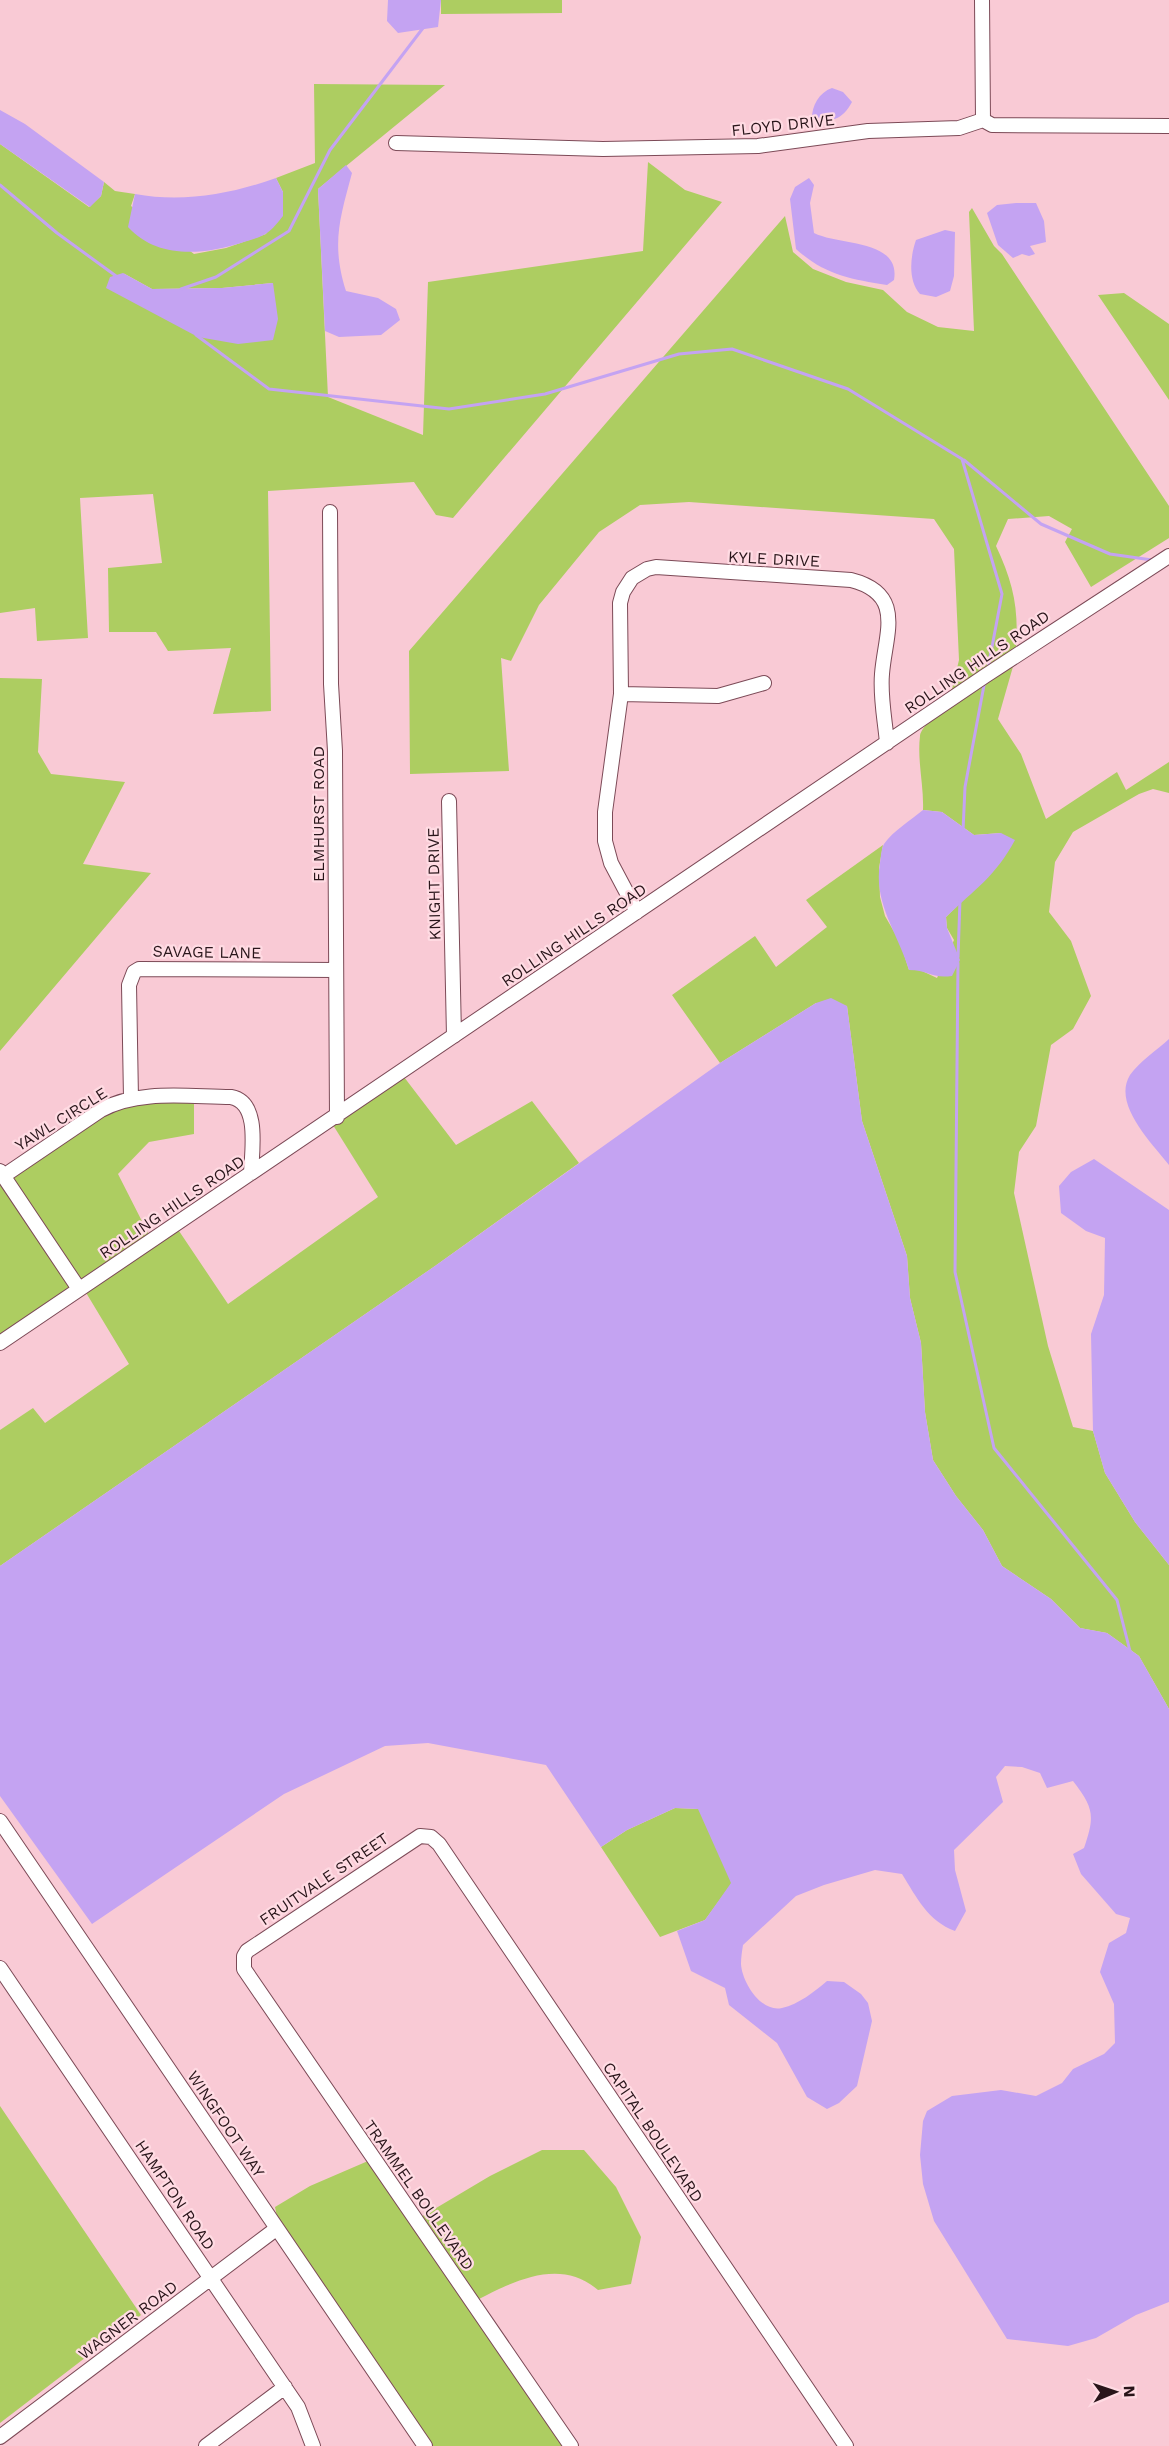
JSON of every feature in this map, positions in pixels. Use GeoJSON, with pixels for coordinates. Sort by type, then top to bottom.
{"type":"FeatureCollection","features":[{"type":"Feature","properties":{"kind":"street"},"geometry":{"type":"LineString","coordinates":[[982,0],[983,120]]}},
{"type":"Feature","properties":{"kind":"street","name":"FLOYD DRIVE"},"geometry":{"type":"LineString","coordinates":[[396,143],[603,149],[758,146],[868,131],[959,128],[983,120],[992,125],[1169,126]]}},
{"type":"Feature","properties":{"kind":"street","name":"ELMHURST ROAD"},"geometry":{"type":"LineString","coordinates":[[330,512],[331,684],[335,751],[337,1116]]}},
{"type":"Feature","properties":{"kind":"street","name":"ROLLING HILLS ROAD"},"geometry":{"type":"LineString","coordinates":[[0,1343],[1084,609],[1169,556]]}},
{"type":"Feature","properties":{"kind":"street","name":"KYLE DRIVE"},"geometry":{"type":"LineString","coordinates":[[637,912],[615,874],[605,841],[605,813],[621,694],[620,603],[626,586],[639,572],[656,567],[851,580],[874,590],[889,613],[890,631],[882,691],[887,743]]}},
{"type":"Feature","properties":{"kind":"street"},"geometry":{"type":"LineString","coordinates":[[621,694],[718,696],[764,682]]}},
{"type":"Feature","properties":{"kind":"street","name":"KNIGHT DRIVE"},"geometry":{"type":"LineString","coordinates":[[449,801],[454,1036]]}},
{"type":"Feature","properties":{"kind":"street","name":"SAVAGE LANE"},"geometry":{"type":"LineString","coordinates":[[131,1098],[129,985],[134,972],[139,969],[336,970]]}},
{"type":"Feature","properties":{"kind":"street","name":"YAWL CIRCLE"},"geometry":{"type":"LineString","coordinates":[[79,1289],[2,1173],[101,1110],[131,1098],[238,1098],[248,1106],[250,1112],[251,1173]]}},
{"type":"Feature","properties":{"kind":"street","name":"WINGFOOT WAY"},"geometry":{"type":"LineString","coordinates":[[0,1821],[425,2446]]}},
{"type":"Feature","properties":{"kind":"street","name":"FRUITVALE STREET"},"geometry":{"type":"LineString","coordinates":[[243,1962],[247,1951],[414,1838],[431,1837]]}},
{"type":"Feature","properties":{"kind":"street","name":"CAPITAL BOULEVARD"},"geometry":{"type":"LineString","coordinates":[[431,1837],[446,1854],[846,2446]]}},
{"type":"Feature","properties":{"kind":"street","name":"TRAMMEL BOULEVARD"},"geometry":{"type":"LineString","coordinates":[[243,1962],[244,1969],[261,1997],[571,2446]]}},
{"type":"Feature","properties":{"kind":"street","name":"HAMPTON ROAD"},"geometry":{"type":"LineString","coordinates":[[0,1968],[285,2387],[306,2423],[313,2446]]}},
{"type":"Feature","properties":{"kind":"street","name":"WAGNER ROAD"},"geometry":{"type":"LineString","coordinates":[[0,2437],[276,2229]]}},
{"type":"Feature","properties":{"kind":"street"},"geometry":{"type":"LineString","coordinates":[[206,2446],[285,2387]]}},
{"type":"Feature","properties":{"kind":"green space"},"geometry":{"type":"Polygon","coordinates":[[[441,0],[562,0],[562,13],[441,14],[441,0]]]}},
{"type":"Feature","properties":{"kind":"green space"},"geometry":{"type":"Polygon","coordinates":[[[314,84],[445,85],[318,189],[328,397],[423,435],[428,282],[643,251],[648,162],[685,190],[722,202],[453,518],[436,515],[414,482],[268,491],[271,711],[213,714],[231,648],[168,651],[156,632],[109,632],[108,568],[162,563],[153,494],[80,498],[88,638],[37,641],[35,608],[0,613],[0,144],[89,207],[101,196],[104,182],[115,191],[135,194],[131,206],[194,254],[226,248],[266,234],[283,192],[276,178],[315,163],[314,84]],[[123,273],[198,337],[273,283],[222,288],[152,289],[123,273]]]}},
{"type":"Feature","properties":{"kind":"green space"},"geometry":{"type":"Polygon","coordinates":[[[972,208],[994,246],[1002,254],[1169,506],[1169,538],[1091,587],[1065,542],[1072,529],[1049,516],[1008,519],[996,546],[1014,596],[1017,621],[1016,649],[951,693],[959,660],[954,549],[934,519],[689,502],[640,505],[599,532],[539,605],[511,661],[501,658],[509,771],[410,774],[409,651],[785,216],[793,252],[813,269],[846,282],[883,290],[907,312],[938,327],[974,331],[969,212],[972,208]]]}},
{"type":"Feature","properties":{"kind":"green space"},"geometry":{"type":"Polygon","coordinates":[[[1124,293],[1169,324],[1169,400],[1098,295],[1124,293]]]}},
{"type":"Feature","properties":{"kind":"green space"},"geometry":{"type":"Polygon","coordinates":[[[1014,663],[998,719],[1021,754],[1046,819],[1117,772],[1126,790],[1169,762],[1169,793],[1153,789],[1139,794],[1073,832],[1055,862],[1049,912],[1071,941],[1091,996],[1073,1029],[1051,1045],[1036,1126],[1019,1152],[1014,1193],[1048,1346],[1073,1427],[1093,1431],[1105,1473],[1135,1522],[1169,1565],[1169,1709],[1139,1656],[1107,1633],[1080,1628],[1051,1599],[1002,1566],[983,1530],[956,1496],[933,1460],[925,1412],[921,1343],[910,1298],[907,1256],[862,1121],[847,1006],[816,1003],[720,1063],[672,995],[755,936],[776,967],[827,927],[806,900],[883,845],[879,868],[880,897],[885,916],[900,942],[909,970],[920,970],[937,978],[954,940],[947,928],[946,917],[963,900],[1001,833],[974,835],[942,812],[923,810],[920,736],[924,728],[946,707],[1014,663]]]}},
{"type":"Feature","properties":{"kind":"green space"},"geometry":{"type":"Polygon","coordinates":[[[0,678],[42,679],[38,752],[51,774],[125,782],[83,864],[151,873],[0,1051],[0,678]]]}},
{"type":"Feature","properties":{"kind":"green space"},"geometry":{"type":"Polygon","coordinates":[[[404,1077],[456,1145],[532,1101],[579,1163],[435,1266],[0,1566],[0,1430],[33,1408],[45,1423],[129,1364],[85,1291],[177,1228],[228,1304],[378,1197],[333,1125],[404,1077]]]}},
{"type":"Feature","properties":{"kind":"green space"},"geometry":{"type":"Polygon","coordinates":[[[136,1102],[194,1102],[194,1134],[149,1142],[118,1174],[149,1235],[81,1282],[43,1228],[12,1176],[104,1114],[136,1102]]]}},
{"type":"Feature","properties":{"kind":"green space"},"geometry":{"type":"Polygon","coordinates":[[[0,1178],[72,1288],[0,1337],[0,1178]]]}},
{"type":"Feature","properties":{"kind":"green space"},"geometry":{"type":"Polygon","coordinates":[[[675,1808],[699,1809],[732,1883],[705,1920],[660,1937],[601,1847],[627,1830],[675,1808]]]}},
{"type":"Feature","properties":{"kind":"green space"},"geometry":{"type":"Polygon","coordinates":[[[0,2106],[141,2315],[0,2423],[0,2106]]]}},
{"type":"Feature","properties":{"kind":"green space"},"geometry":{"type":"Polygon","coordinates":[[[542,2150],[584,2150],[616,2187],[641,2237],[631,2284],[598,2290],[584,2280],[569,2275],[539,2275],[508,2285],[479,2299],[579,2446],[421,2217],[490,2176],[542,2150]]]}},
{"type":"Feature","properties":{"kind":"green space"},"geometry":{"type":"Polygon","coordinates":[[[368,2161],[564,2446],[432,2446],[278,2222],[275,2207],[310,2186],[368,2161]]]}},
{"type":"Feature","properties":{"kind":"shaded area"},"geometry":{"type":"Polygon","coordinates":[[[388,0],[441,0],[438,27],[398,33],[387,21],[388,0]]]}},
{"type":"Feature","properties":{"kind":"shaded area"},"geometry":{"type":"Polygon","coordinates":[[[832,88],[843,92],[852,102],[844,113],[835,119],[812,122],[816,101],[832,88]]]}},
{"type":"Feature","properties":{"kind":"shaded area"},"geometry":{"type":"Polygon","coordinates":[[[0,110],[25,124],[104,182],[101,196],[90,207],[0,144],[0,110]]]}},
{"type":"Feature","properties":{"kind":"shaded area"},"geometry":{"type":"Polygon","coordinates":[[[346,165],[352,173],[339,231],[341,274],[346,291],[378,298],[396,309],[400,320],[381,335],[339,337],[325,331],[318,189],[346,165]]]}},
{"type":"Feature","properties":{"kind":"shaded area"},"geometry":{"type":"Polygon","coordinates":[[[276,178],[283,192],[283,216],[264,235],[254,239],[211,250],[181,252],[153,245],[128,227],[135,194],[171,198],[207,195],[242,189],[276,178]]]}},
{"type":"Feature","properties":{"kind":"shaded area"},"geometry":{"type":"Polygon","coordinates":[[[809,178],[814,185],[810,203],[814,233],[879,251],[888,257],[894,267],[894,280],[887,285],[838,274],[817,265],[796,249],[790,199],[795,187],[809,178]]]}},
{"type":"Feature","properties":{"kind":"shaded area"},"geometry":{"type":"Polygon","coordinates":[[[1036,203],[1044,221],[1046,242],[1030,246],[1035,254],[1029,256],[1022,254],[1013,258],[998,245],[987,213],[997,205],[1036,203]]]}},
{"type":"Feature","properties":{"kind":"shaded area"},"geometry":{"type":"Polygon","coordinates":[[[945,230],[955,232],[954,276],[950,291],[936,297],[920,294],[913,282],[911,268],[916,240],[945,230]]]}},
{"type":"Feature","properties":{"kind":"shaded area"},"geometry":{"type":"Polygon","coordinates":[[[123,273],[152,289],[222,288],[273,283],[278,319],[273,340],[238,344],[198,337],[106,288],[110,277],[123,273]]]}},
{"type":"Feature","properties":{"kind":"shaded area"},"geometry":{"type":"Polygon","coordinates":[[[923,810],[942,812],[974,835],[1001,833],[1015,840],[992,873],[946,917],[947,928],[960,960],[952,976],[909,970],[883,905],[880,891],[880,863],[884,844],[897,830],[923,810]]]}},
{"type":"Feature","properties":{"kind":"shaded area"},"geometry":{"type":"Polygon","coordinates":[[[831,998],[847,1006],[862,1121],[907,1256],[910,1298],[921,1343],[925,1412],[933,1460],[956,1496],[983,1530],[1002,1566],[1051,1599],[1080,1628],[1107,1633],[1139,1656],[1169,1709],[1169,2302],[1136,2315],[1096,2338],[1068,2346],[1007,2339],[934,2221],[923,2184],[920,2155],[923,2121],[927,2111],[952,2096],[1001,2090],[1036,2096],[1062,2083],[1073,2069],[1104,2054],[1115,2043],[1114,2004],[1100,1972],[1109,1943],[1126,1933],[1130,1918],[1116,1914],[1081,1874],[1073,1854],[1084,1848],[1091,1820],[1089,1806],[1073,1781],[1047,1788],[1040,1773],[1022,1767],[1005,1766],[996,1777],[1003,1802],[954,1850],[955,1870],[966,1911],[955,1931],[930,1915],[902,1874],[875,1870],[796,1896],[743,1945],[741,1964],[745,1979],[754,1995],[767,2006],[782,2008],[794,2004],[827,1981],[844,1982],[861,1994],[868,2003],[872,2021],[857,2086],[839,2103],[827,2109],[807,2097],[777,2043],[729,2005],[725,1988],[691,1971],[677,1931],[705,1920],[731,1883],[698,1809],[675,1808],[627,1830],[601,1847],[546,1765],[428,1743],[385,1746],[284,1794],[92,1924],[0,1796],[0,1566],[435,1266],[720,1063],[816,1003],[831,998]]]}},
{"type":"Feature","properties":{"kind":"shaded area"},"geometry":{"type":"Polygon","coordinates":[[[1169,1039],[1169,1165],[1136,1123],[1126,1098],[1126,1086],[1134,1070],[1169,1039]]]}},
{"type":"Feature","properties":{"kind":"shaded area"},"geometry":{"type":"Polygon","coordinates":[[[1094,1159],[1169,1210],[1169,1565],[1135,1522],[1105,1473],[1093,1431],[1091,1334],[1104,1295],[1105,1238],[1086,1231],[1061,1213],[1059,1186],[1071,1172],[1094,1159]]]}},
{"type":"Feature","properties":{"kind":"waterway"},"geometry":{"type":"LineString","coordinates":[[181,289],[216,277],[289,231],[330,150],[423,28]]}},
{"type":"Feature","properties":{"kind":"waterway"},"geometry":{"type":"LineString","coordinates":[[0,185],[57,233],[116,276]]}},
{"type":"Feature","properties":{"kind":"waterway"},"geometry":{"type":"LineString","coordinates":[[196,335],[269,389],[449,409],[545,394],[679,354],[732,349],[848,389],[962,459],[1002,594],[988,668]]}},
{"type":"Feature","properties":{"kind":"waterway"},"geometry":{"type":"LineString","coordinates":[[964,460],[1041,524],[1110,554],[1152,560]]}},
{"type":"Feature","properties":{"kind":"waterway"},"geometry":{"type":"LineString","coordinates":[[963,831],[965,787],[985,680]]}},
{"type":"Feature","properties":{"kind":"waterway"},"geometry":{"type":"LineString","coordinates":[[958,957],[960,900]]}},
{"type":"Feature","properties":{"kind":"waterway"},"geometry":{"type":"LineString","coordinates":[[958,963],[955,1272],[994,1448],[1117,1600],[1130,1651]]}}]}
